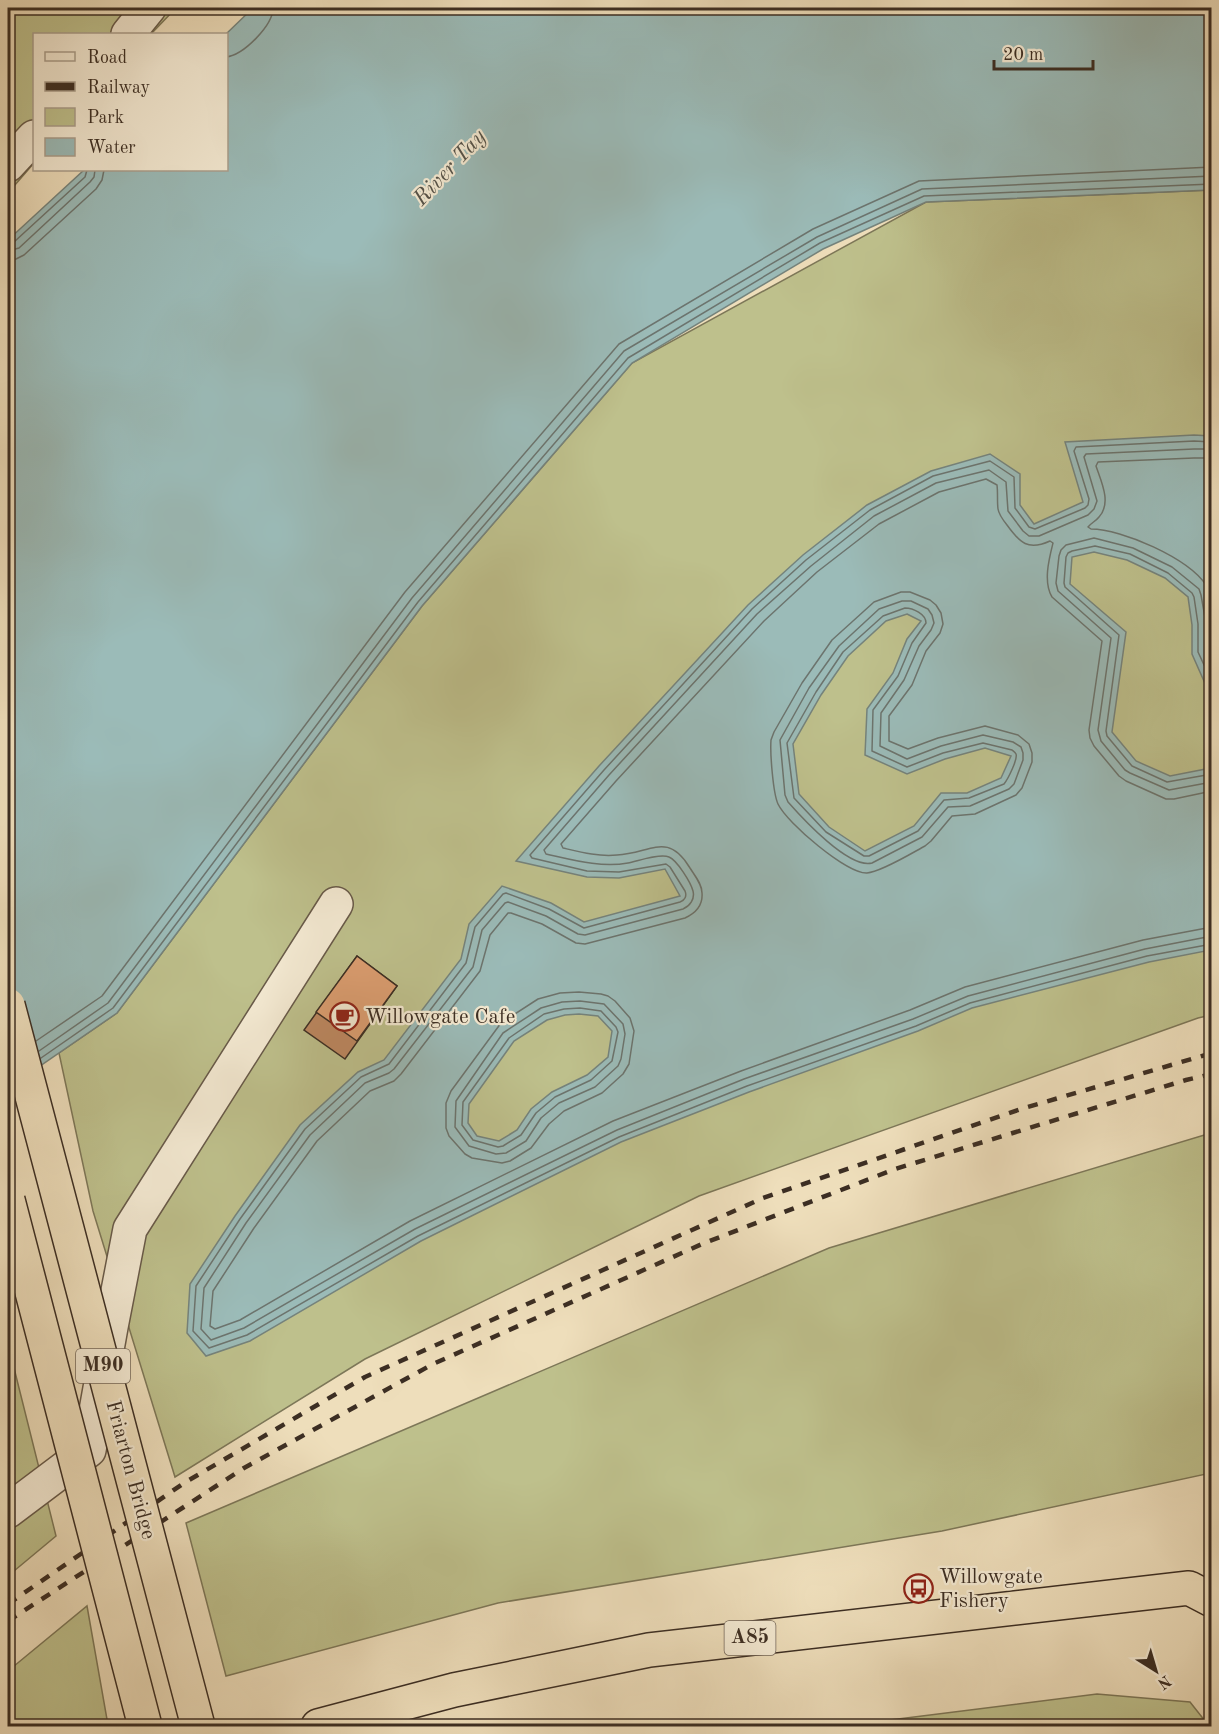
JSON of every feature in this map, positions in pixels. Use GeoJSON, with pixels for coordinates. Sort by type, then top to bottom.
{"type":"FeatureCollection","features":[{"type":"Feature","properties":{"kind":"highway","name":"Friarton Bridge"},"geometry":{"type":"LineString","coordinates":[[8,1005],[198,1726]]}},
{"type":"Feature","properties":{"kind":"highway","name":"M90"},"geometry":{"type":"LineString","coordinates":[[8,1200],[145,1726]]}},
{"type":"Feature","properties":{"kind":"highway","name":"A85"},"geometry":{"type":"LineString","coordinates":[[318,1726],[454,1690],[649,1650],[1200,1594]]}},
{"type":"Feature","properties":{"kind":"lane"},"geometry":{"type":"LineString","coordinates":[[129,33],[149,8]]}},
{"type":"Feature","properties":{"kind":"lane"},"geometry":{"type":"LineString","coordinates":[[8,165],[33,138]]}},
{"type":"Feature","properties":{"kind":"lane"},"geometry":{"type":"LineString","coordinates":[[8,1511],[89,1450],[130,1229],[336,904]]}},
{"type":"Feature","properties":{"kind":"green space"},"geometry":{"type":"Polygon","coordinates":[[[8,8],[176,8],[152,33],[33,33],[33,164],[8,193],[8,8]]]}},
{"type":"Feature","properties":{"kind":"green space"},"geometry":{"type":"Polygon","coordinates":[[[1211,190],[1211,1015],[699,1196],[365,1359],[175,1477],[93,1211],[59,1053],[117,1013],[422,606],[632,363],[926,202],[1211,190]]]}},
{"type":"Feature","properties":{"kind":"green space"},"geometry":{"type":"Polygon","coordinates":[[[1211,1133],[1211,1473],[942,1531],[498,1603],[226,1676],[186,1523],[829,1248],[1211,1133]]]}},
{"type":"Feature","properties":{"kind":"green space"},"geometry":{"type":"Polygon","coordinates":[[[8,1344],[56,1536],[8,1576],[8,1344]]]}},
{"type":"Feature","properties":{"kind":"green space"},"geometry":{"type":"Polygon","coordinates":[[[87,1606],[108,1725],[8,1726],[8,1671],[87,1606]]]}},
{"type":"Feature","properties":{"kind":"green space"},"geometry":{"type":"Polygon","coordinates":[[[1097,1694],[1190,1702],[1209,1726],[842,1726],[1097,1694]]]}},
{"type":"Feature","properties":{"kind":"water","name":"River Tay"},"geometry":{"type":"Polygon","coordinates":[[[253,8],[1211,8],[1211,190],[926,202],[823,249],[632,363],[422,606],[117,1013],[8,1088],[8,240],[83,171],[228,171],[227,33],[253,8]]]}},
{"type":"Feature","properties":{"kind":"water"},"geometry":{"type":"Polygon","coordinates":[[[1211,436],[1211,697],[1192,654],[1192,625],[1188,597],[1165,578],[1127,560],[1094,552],[1072,557],[1070,584],[1126,632],[1112,732],[1136,761],[1170,776],[1211,768],[1211,950],[1149,962],[972,1008],[918,1031],[749,1092],[621,1142],[421,1241],[250,1341],[206,1356],[187,1333],[190,1284],[300,1125],[358,1072],[384,1060],[461,959],[469,924],[502,886],[551,903],[584,922],[680,896],[665,869],[619,878],[587,877],[516,861],[599,766],[748,605],[803,555],[867,505],[931,471],[990,454],[1020,474],[1020,505],[1034,524],[1083,502],[1065,442],[1211,436]],[[907,614],[886,621],[848,656],[821,695],[793,744],[799,794],[829,827],[865,851],[914,826],[941,793],[967,793],[1001,778],[1011,756],[985,748],[945,759],[907,774],[865,755],[867,709],[893,673],[907,639],[921,621],[907,614]],[[579,1014],[547,1020],[514,1041],[469,1104],[468,1123],[477,1136],[499,1141],[517,1130],[531,1109],[552,1092],[587,1075],[608,1057],[612,1031],[598,1016],[579,1014]]]}},
{"type":"Feature","properties":{"kind":"building","name":"Willowgate Cafe"},"geometry":{"type":"Polygon","coordinates":[[[357,956],[397,986],[357,1041],[316,1012],[357,956]]]}},
{"type":"Feature","properties":{"kind":"railway"},"geometry":{"type":"LineString","coordinates":[[8,1604],[184,1483],[365,1377],[763,1198],[1021,1109],[1212,1053]]}},
{"type":"Feature","properties":{"kind":"railway"},"geometry":{"type":"LineString","coordinates":[[8,1621],[244,1468],[433,1364],[702,1244],[895,1169],[1212,1074]]}},
{"type":"Feature","properties":{"kind":"place","name":"Willowgate Cafe"},"geometry":{"type":"Point","coordinates":[344,1017]}},
{"type":"Feature","properties":{"kind":"place","name":"Willowgate Fishery"},"geometry":{"type":"Point","coordinates":[918,1589]}}]}
